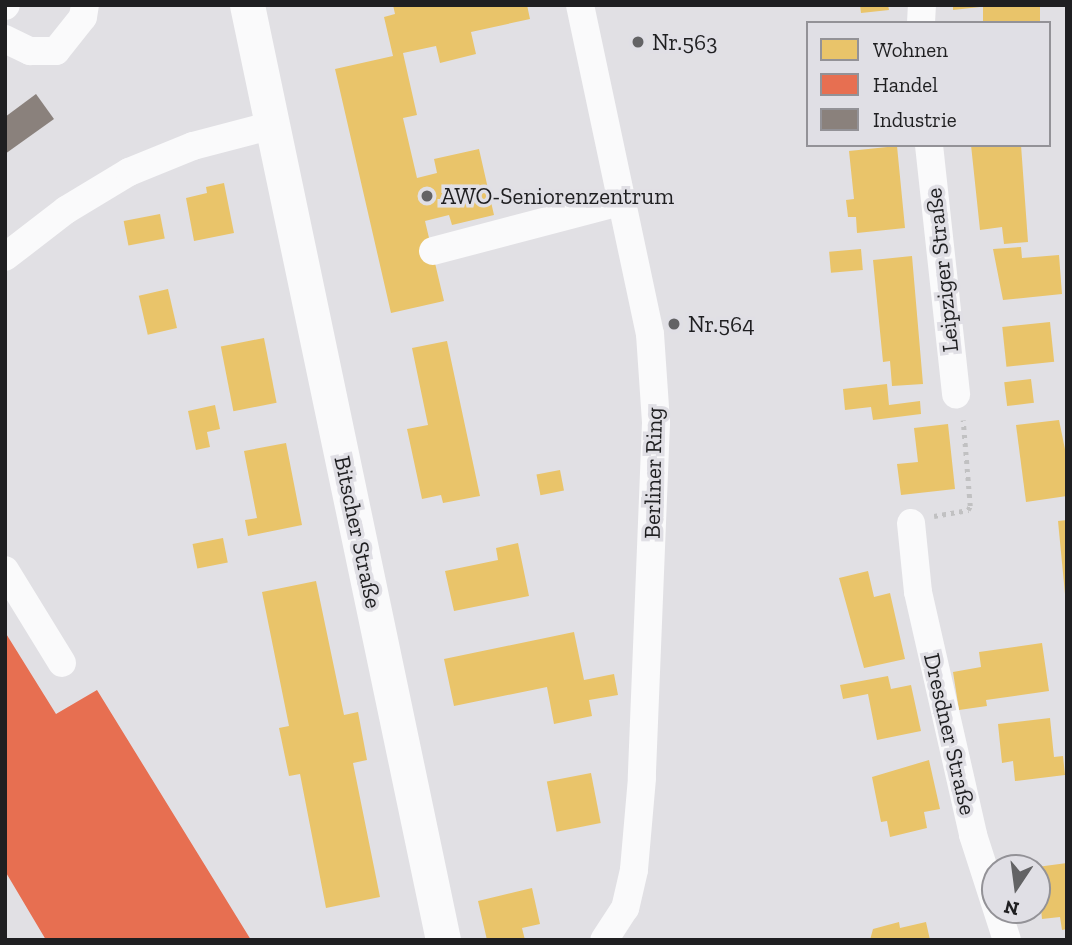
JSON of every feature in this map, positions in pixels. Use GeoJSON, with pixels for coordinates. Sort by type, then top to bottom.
{"type":"FeatureCollection","features":[{"type":"Feature","properties":{"kind":"main road","name":"Bitscher Straße"},"geometry":{"type":"LineString","coordinates":[[247,5],[443,940]]}},
{"type":"Feature","properties":{"kind":"street"},"geometry":{"type":"LineString","coordinates":[[5,39],[30,51],[56,51],[83,17],[85,5]]}},
{"type":"Feature","properties":{"kind":"street","name":"Berliner Ring"},"geometry":{"type":"LineString","coordinates":[[580,5],[624,201],[650,334],[656,423],[642,778],[634,870],[625,908],[604,940]]}},
{"type":"Feature","properties":{"kind":"street"},"geometry":{"type":"LineString","coordinates":[[5,257],[66,210],[129,172],[193,146],[273,125]]}},
{"type":"Feature","properties":{"kind":"street","name":"Leipziger Straße"},"geometry":{"type":"LineString","coordinates":[[929,147],[956,395]]}},
{"type":"Feature","properties":{"kind":"street"},"geometry":{"type":"LineString","coordinates":[[433,251],[624,201]]}},
{"type":"Feature","properties":{"kind":"street","name":"Dresdner Straße"},"geometry":{"type":"LineString","coordinates":[[911,523],[918,592],[970,823],[1007,940]]}},
{"type":"Feature","properties":{"kind":"street"},"geometry":{"type":"LineString","coordinates":[[5,570],[62,663]]}},
{"type":"Feature","properties":{"kind":"path"},"geometry":{"type":"LineString","coordinates":[[911,523],[968,510],[970,506],[962,413],[956,395]]}},
{"type":"Feature","properties":{"kind":"building: Wohnen","name":"AWO-Seniorenzentrum"},"geometry":{"type":"Polygon","coordinates":[[[393,5],[527,5],[530,19],[471,32],[476,54],[440,63],[436,46],[403,53],[417,115],[403,118],[417,178],[437,173],[434,159],[479,149],[494,215],[452,225],[449,215],[425,221],[444,301],[391,313],[335,69],[393,56],[384,17],[395,14],[393,5]]]}},
{"type":"Feature","properties":{"kind":"building: Wohnen"},"geometry":{"type":"Polygon","coordinates":[[[860,5],[888,5],[889,10],[861,13],[860,5]]]}},
{"type":"Feature","properties":{"kind":"building: Wohnen"},"geometry":{"type":"Polygon","coordinates":[[[953,5],[980,5],[980,7],[953,10],[953,5]]]}},
{"type":"Feature","properties":{"kind":"building: Wohnen"},"geometry":{"type":"Polygon","coordinates":[[[983,5],[1040,5],[1040,21],[983,21],[983,5]]]}},
{"type":"Feature","properties":{"kind":"building: Wohnen"},"geometry":{"type":"Polygon","coordinates":[[[897,147],[905,228],[857,233],[856,217],[848,217],[846,200],[854,199],[849,151],[897,147]]]}},
{"type":"Feature","properties":{"kind":"building: Wohnen"},"geometry":{"type":"Polygon","coordinates":[[[971,147],[1021,147],[1028,242],[1004,244],[1002,227],[980,230],[971,147]]]}},
{"type":"Feature","properties":{"kind":"building: Wohnen"},"geometry":{"type":"Polygon","coordinates":[[[224,183],[234,233],[194,241],[186,198],[207,193],[206,187],[224,183]]]}},
{"type":"Feature","properties":{"kind":"building: Wohnen"},"geometry":{"type":"Polygon","coordinates":[[[160,214],[165,239],[128,246],[124,221],[160,214]]]}},
{"type":"Feature","properties":{"kind":"building: Wohnen"},"geometry":{"type":"Polygon","coordinates":[[[1021,247],[1022,258],[1059,255],[1062,294],[1003,300],[993,249],[1021,247]]]}},
{"type":"Feature","properties":{"kind":"building: Wohnen"},"geometry":{"type":"Polygon","coordinates":[[[861,249],[863,270],[831,273],[829,252],[861,249]]]}},
{"type":"Feature","properties":{"kind":"building: Wohnen"},"geometry":{"type":"Polygon","coordinates":[[[912,256],[923,384],[892,386],[890,361],[883,362],[873,260],[912,256]]]}},
{"type":"Feature","properties":{"kind":"building: Wohnen"},"geometry":{"type":"Polygon","coordinates":[[[168,289],[177,328],[148,335],[139,296],[168,289]]]}},
{"type":"Feature","properties":{"kind":"building: Wohnen"},"geometry":{"type":"Polygon","coordinates":[[[1050,322],[1054,362],[1006,367],[1002,327],[1050,322]]]}},
{"type":"Feature","properties":{"kind":"building: Wohnen"},"geometry":{"type":"Polygon","coordinates":[[[264,338],[277,403],[233,411],[221,346],[264,338]]]}},
{"type":"Feature","properties":{"kind":"building: Wohnen"},"geometry":{"type":"Polygon","coordinates":[[[447,341],[480,496],[443,503],[441,495],[422,499],[407,429],[428,425],[412,348],[447,341]]]}},
{"type":"Feature","properties":{"kind":"building: Wohnen"},"geometry":{"type":"Polygon","coordinates":[[[1031,379],[1034,403],[1007,406],[1004,382],[1031,379]]]}},
{"type":"Feature","properties":{"kind":"building: Wohnen"},"geometry":{"type":"Polygon","coordinates":[[[887,384],[889,405],[920,401],[921,414],[873,420],[871,407],[845,410],[843,389],[887,384]]]}},
{"type":"Feature","properties":{"kind":"building: Wohnen"},"geometry":{"type":"Polygon","coordinates":[[[215,405],[220,429],[207,432],[210,447],[196,450],[188,411],[215,405]]]}},
{"type":"Feature","properties":{"kind":"building: Wohnen"},"geometry":{"type":"Polygon","coordinates":[[[1059,420],[1067,459],[1067,496],[1026,502],[1016,425],[1059,420]]]}},
{"type":"Feature","properties":{"kind":"building: Wohnen"},"geometry":{"type":"Polygon","coordinates":[[[948,424],[955,489],[901,495],[897,464],[918,462],[914,428],[948,424]]]}},
{"type":"Feature","properties":{"kind":"building: Wohnen"},"geometry":{"type":"Polygon","coordinates":[[[286,443],[302,525],[248,536],[245,520],[257,518],[244,451],[286,443]]]}},
{"type":"Feature","properties":{"kind":"building: Wohnen"},"geometry":{"type":"Polygon","coordinates":[[[560,470],[564,491],[540,495],[536,475],[560,470]]]}},
{"type":"Feature","properties":{"kind":"building: Wohnen"},"geometry":{"type":"Polygon","coordinates":[[[1067,520],[1067,594],[1065,594],[1058,521],[1067,520]]]}},
{"type":"Feature","properties":{"kind":"building: Wohnen"},"geometry":{"type":"Polygon","coordinates":[[[223,538],[228,563],[197,568],[193,544],[223,538]]]}},
{"type":"Feature","properties":{"kind":"building: Wohnen"},"geometry":{"type":"Polygon","coordinates":[[[518,543],[529,596],[454,611],[445,571],[498,560],[496,548],[518,543]]]}},
{"type":"Feature","properties":{"kind":"building: Wohnen"},"geometry":{"type":"Polygon","coordinates":[[[868,571],[874,597],[890,593],[905,659],[864,668],[839,578],[868,571]]]}},
{"type":"Feature","properties":{"kind":"building: Wohnen"},"geometry":{"type":"Polygon","coordinates":[[[316,581],[344,715],[358,712],[367,760],[353,763],[380,897],[326,908],[300,774],[289,776],[279,728],[289,726],[262,592],[316,581]]]}},
{"type":"Feature","properties":{"kind":"building: Wohnen"},"geometry":{"type":"Polygon","coordinates":[[[574,632],[584,680],[614,674],[618,695],[589,700],[592,716],[554,724],[547,687],[454,706],[444,659],[574,632]]]}},
{"type":"Feature","properties":{"kind":"building: Wohnen"},"geometry":{"type":"Polygon","coordinates":[[[1042,643],[1049,691],[986,700],[987,706],[959,710],[953,672],[981,667],[979,652],[1042,643]]]}},
{"type":"Feature","properties":{"kind":"building: Wohnen"},"geometry":{"type":"Polygon","coordinates":[[[888,676],[891,689],[911,685],[921,731],[877,740],[868,694],[843,699],[840,685],[888,676]]]}},
{"type":"Feature","properties":{"kind":"building: Wohnen"},"geometry":{"type":"Polygon","coordinates":[[[1050,718],[1054,757],[1063,756],[1065,775],[1015,781],[1013,761],[1002,763],[998,724],[1050,718]]]}},
{"type":"Feature","properties":{"kind":"building: Wohnen"},"geometry":{"type":"Polygon","coordinates":[[[929,760],[940,809],[924,812],[927,828],[890,837],[887,821],[881,822],[872,777],[929,760]]]}},
{"type":"Feature","properties":{"kind":"building: Wohnen"},"geometry":{"type":"Polygon","coordinates":[[[591,773],[601,823],[557,832],[547,782],[591,773]]]}},
{"type":"Feature","properties":{"kind":"building: Wohnen"},"geometry":{"type":"Polygon","coordinates":[[[1067,863],[1067,929],[1062,930],[1060,917],[1051,918],[1051,865],[1067,863]]]}},
{"type":"Feature","properties":{"kind":"building: Wohnen"},"geometry":{"type":"Polygon","coordinates":[[[532,888],[540,924],[522,928],[525,940],[487,940],[478,901],[532,888]]]}},
{"type":"Feature","properties":{"kind":"building: Wohnen"},"geometry":{"type":"Polygon","coordinates":[[[899,922],[900,928],[926,922],[930,940],[870,940],[873,929],[899,922]]]}},
{"type":"Feature","properties":{"kind":"building: Handel"},"geometry":{"type":"Polygon","coordinates":[[[5,632],[56,714],[97,690],[251,940],[46,940],[5,871],[5,632]]]}},
{"type":"Feature","properties":{"kind":"building: Industrie"},"geometry":{"type":"Polygon","coordinates":[[[36,94],[54,119],[5,154],[5,117],[36,94]]]}},
{"type":"Feature","properties":{"kind":"place","name":"Nr.563"},"geometry":{"type":"Point","coordinates":[638,42]}},
{"type":"Feature","properties":{"kind":"place","name":"AWO-Seniorenzentrum"},"geometry":{"type":"Point","coordinates":[427,196]}},
{"type":"Feature","properties":{"kind":"place","name":"Nr.564"},"geometry":{"type":"Point","coordinates":[674,324]}}]}
